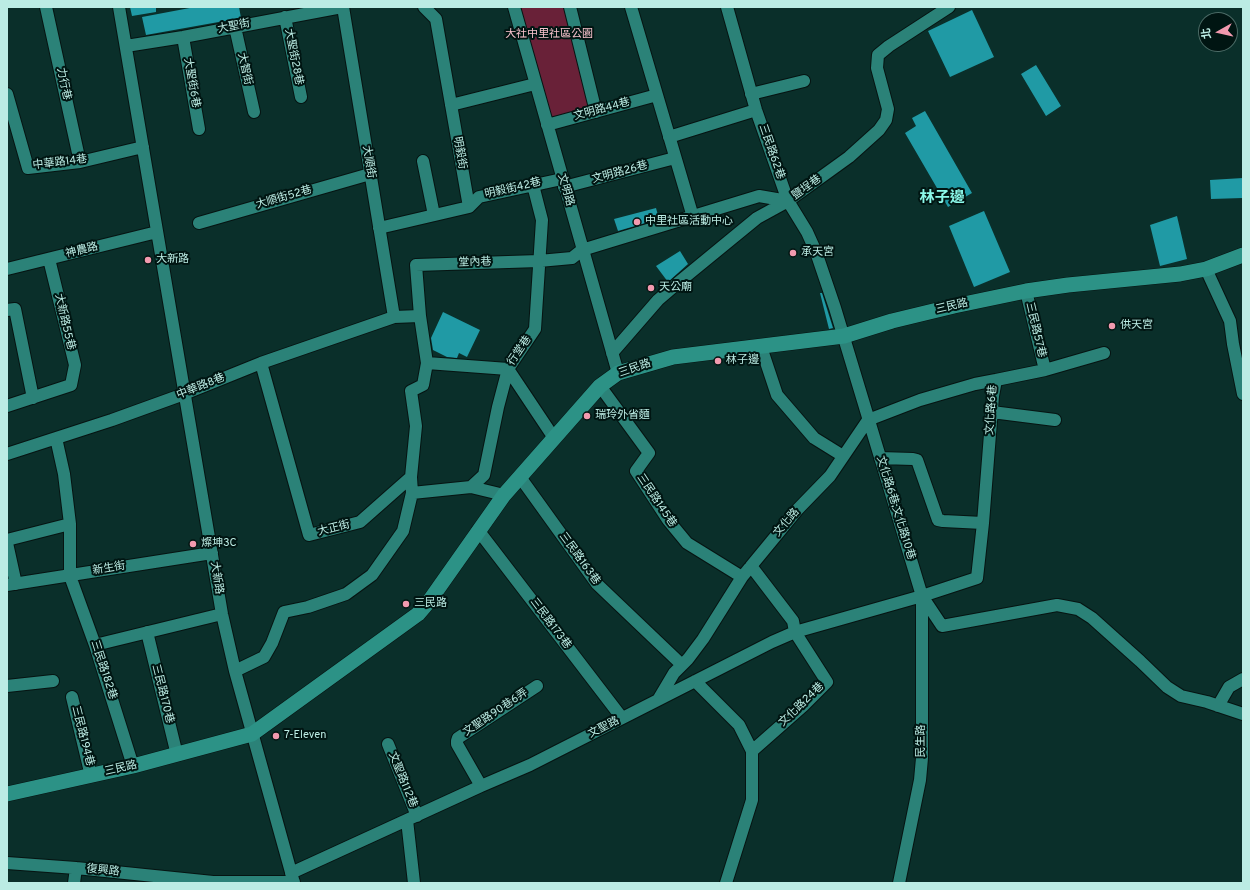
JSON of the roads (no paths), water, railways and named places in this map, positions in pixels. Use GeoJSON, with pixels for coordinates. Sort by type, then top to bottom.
{"type":"FeatureCollection","features":[{"type":"Feature","properties":{"kind":"main road","name":"三民路"},"geometry":{"type":"LineString","coordinates":[[7,794],[133,766],[252,734],[418,614],[430,600],[504,495],[600,386],[618,373],[673,357],[844,336],[892,321],[1026,290],[1180,274],[1206,269],[1243,255]]}},
{"type":"Feature","properties":{"kind":"street","name":"力行巷"},"geometry":{"type":"LineString","coordinates":[[46,7],[80,162]]}},
{"type":"Feature","properties":{"kind":"street","name":"大新路"},"geometry":{"type":"LineString","coordinates":[[119,7],[222,614],[235,672],[293,879]]}},
{"type":"Feature","properties":{"kind":"street","name":"大聖街"},"geometry":{"type":"LineString","coordinates":[[126,46],[183,37],[342,7]]}},
{"type":"Feature","properties":{"kind":"street","name":"大順街"},"geometry":{"type":"LineString","coordinates":[[342,7],[394,317]]}},
{"type":"Feature","properties":{"kind":"street","name":"文明路"},"geometry":{"type":"LineString","coordinates":[[514,7],[618,373]]}},
{"type":"Feature","properties":{"kind":"street"},"geometry":{"type":"LineString","coordinates":[[570,7],[596,112]]}},
{"type":"Feature","properties":{"kind":"street"},"geometry":{"type":"LineString","coordinates":[[631,7],[693,217]]}},
{"type":"Feature","properties":{"kind":"street","name":"三民路62巷"},"geometry":{"type":"LineString","coordinates":[[727,7],[756,110],[788,202],[807,232],[816,252],[844,336]]}},
{"type":"Feature","properties":{"kind":"street","name":"鹽埕巷"},"geometry":{"type":"LineString","coordinates":[[612,353],[658,300],[757,218],[788,202],[849,157],[879,130],[886,120],[888,109],[877,68],[878,55],[888,46],[949,7]]}},
{"type":"Feature","properties":{"kind":"street","name":"明毅街"},"geometry":{"type":"LineString","coordinates":[[426,9],[436,19],[469,207]]}},
{"type":"Feature","properties":{"kind":"street","name":"大聖街28巷"},"geometry":{"type":"LineString","coordinates":[[286,18],[301,97]]}},
{"type":"Feature","properties":{"kind":"street","name":"大智街"},"geometry":{"type":"LineString","coordinates":[[235,27],[254,112]]}},
{"type":"Feature","properties":{"kind":"street","name":"大聖街6巷"},"geometry":{"type":"LineString","coordinates":[[183,37],[199,129]]}},
{"type":"Feature","properties":{"kind":"street"},"geometry":{"type":"LineString","coordinates":[[751,94],[804,81]]}},
{"type":"Feature","properties":{"kind":"street"},"geometry":{"type":"LineString","coordinates":[[451,105],[535,84]]}},
{"type":"Feature","properties":{"kind":"street","name":"中華路14巷"},"geometry":{"type":"LineString","coordinates":[[7,94],[28,168],[80,162],[143,147]]}},
{"type":"Feature","properties":{"kind":"street","name":"文明路44巷"},"geometry":{"type":"LineString","coordinates":[[547,125],[657,95]]}},
{"type":"Feature","properties":{"kind":"street"},"geometry":{"type":"LineString","coordinates":[[669,137],[756,110]]}},
{"type":"Feature","properties":{"kind":"street","name":"文明路26巷"},"geometry":{"type":"LineString","coordinates":[[563,183],[675,158]]}},
{"type":"Feature","properties":{"kind":"street"},"geometry":{"type":"LineString","coordinates":[[423,161],[434,215]]}},
{"type":"Feature","properties":{"kind":"street","name":"大順街52巷"},"geometry":{"type":"LineString","coordinates":[[199,223],[370,174]]}},
{"type":"Feature","properties":{"kind":"street","name":"明毅街42巷"},"geometry":{"type":"LineString","coordinates":[[469,207],[479,197],[534,185],[563,183]]}},
{"type":"Feature","properties":{"kind":"street","name":"行堂巷"},"geometry":{"type":"LineString","coordinates":[[471,487],[484,476],[498,407],[508,369],[535,329],[542,220],[534,185]]}},
{"type":"Feature","properties":{"kind":"street","name":"堂內巷"},"geometry":{"type":"LineString","coordinates":[[420,316],[416,264],[539,261],[572,258],[582,250],[759,196],[788,202]]}},
{"type":"Feature","properties":{"kind":"street"},"geometry":{"type":"LineString","coordinates":[[379,228],[469,207]]}},
{"type":"Feature","properties":{"kind":"street","name":"神農路"},"geometry":{"type":"LineString","coordinates":[[7,269],[157,232]]}},
{"type":"Feature","properties":{"kind":"street","name":"大新路55巷"},"geometry":{"type":"LineString","coordinates":[[33,398],[71,386],[75,366],[49,259]]}},
{"type":"Feature","properties":{"kind":"street"},"geometry":{"type":"LineString","coordinates":[[1206,269],[1230,321],[1243,394]]}},
{"type":"Feature","properties":{"kind":"street","name":"三民路57巷"},"geometry":{"type":"LineString","coordinates":[[1026,290],[1045,370]]}},
{"type":"Feature","properties":{"kind":"street"},"geometry":{"type":"LineString","coordinates":[[7,310],[14,310],[33,398],[7,406]]}},
{"type":"Feature","properties":{"kind":"street"},"geometry":{"type":"LineString","coordinates":[[235,672],[264,657],[272,643],[284,612],[308,607],[346,594],[372,574],[403,531],[412,493],[411,477],[416,426],[411,391],[423,385],[426,363],[420,316]]}},
{"type":"Feature","properties":{"kind":"street","name":"中華路8巷"},"geometry":{"type":"LineString","coordinates":[[7,454],[112,420],[184,394],[261,363],[394,317],[420,316]]}},
{"type":"Feature","properties":{"kind":"street"},"geometry":{"type":"LineString","coordinates":[[844,336],[868,420]]}},
{"type":"Feature","properties":{"kind":"street"},"geometry":{"type":"LineString","coordinates":[[761,346],[778,395],[814,438],[843,456]]}},
{"type":"Feature","properties":{"kind":"street","name":"三民路57巷"},"geometry":{"type":"LineString","coordinates":[[996,380],[1045,370],[1104,353]]}},
{"type":"Feature","properties":{"kind":"street","name":"大正街"},"geometry":{"type":"LineString","coordinates":[[261,363],[309,535],[360,522],[411,477]]}},
{"type":"Feature","properties":{"kind":"street"},"geometry":{"type":"LineString","coordinates":[[426,363],[508,369],[554,438]]}},
{"type":"Feature","properties":{"kind":"street","name":"文化路6巷"},"geometry":{"type":"LineString","coordinates":[[868,420],[920,400],[975,384],[996,380],[977,578],[922,596]]}},
{"type":"Feature","properties":{"kind":"street","name":"三民路145巷"},"geometry":{"type":"LineString","coordinates":[[600,386],[649,453],[636,471],[668,520],[687,543],[742,576]]}},
{"type":"Feature","properties":{"kind":"street"},"geometry":{"type":"LineString","coordinates":[[992,412],[1055,420]]}},
{"type":"Feature","properties":{"kind":"street","name":"文化路"},"geometry":{"type":"LineString","coordinates":[[658,700],[674,673],[688,659],[703,639],[742,576],[798,509],[830,476],[868,420]]}},
{"type":"Feature","properties":{"kind":"street","name":"文化路6巷;文化路10巷"},"geometry":{"type":"LineString","coordinates":[[868,420],[922,596]]}},
{"type":"Feature","properties":{"kind":"street","name":"三民路182巷"},"geometry":{"type":"LineString","coordinates":[[56,438],[64,474],[70,524],[70,576],[95,645],[133,766]]}},
{"type":"Feature","properties":{"kind":"street"},"geometry":{"type":"LineString","coordinates":[[880,458],[917,460],[938,520],[983,523]]}},
{"type":"Feature","properties":{"kind":"street","name":"三民路163巷"},"geometry":{"type":"LineString","coordinates":[[520,477],[597,584],[682,665]]}},
{"type":"Feature","properties":{"kind":"street"},"geometry":{"type":"LineString","coordinates":[[412,493],[471,487],[504,495]]}},
{"type":"Feature","properties":{"kind":"street"},"geometry":{"type":"LineString","coordinates":[[11,585],[7,542],[70,524]]}},
{"type":"Feature","properties":{"kind":"street","name":"三民路173巷"},"geometry":{"type":"LineString","coordinates":[[478,530],[622,718]]}},
{"type":"Feature","properties":{"kind":"street","name":"新生街"},"geometry":{"type":"LineString","coordinates":[[11,585],[212,553]]}},
{"type":"Feature","properties":{"kind":"street"},"geometry":{"type":"LineString","coordinates":[[751,566],[793,621],[795,632]]}},
{"type":"Feature","properties":{"kind":"street"},"geometry":{"type":"LineString","coordinates":[[922,596],[942,626],[1057,605],[1078,609],[1097,623],[1167,687],[1181,696],[1207,702],[1243,714]]}},
{"type":"Feature","properties":{"kind":"street","name":"文聖路"},"geometry":{"type":"LineString","coordinates":[[293,879],[412,818],[530,765],[772,642],[795,632],[922,596]]}},
{"type":"Feature","properties":{"kind":"street","name":"民生路"},"geometry":{"type":"LineString","coordinates":[[899,883],[920,780],[922,758],[922,596]]}},
{"type":"Feature","properties":{"kind":"street"},"geometry":{"type":"LineString","coordinates":[[95,645],[222,614]]}},
{"type":"Feature","properties":{"kind":"street","name":"三民路170巷"},"geometry":{"type":"LineString","coordinates":[[147,632],[177,755]]}},
{"type":"Feature","properties":{"kind":"street","name":"文化路24巷"},"geometry":{"type":"LineString","coordinates":[[752,751],[803,706],[827,682],[795,632]]}},
{"type":"Feature","properties":{"kind":"street"},"geometry":{"type":"LineString","coordinates":[[1218,706],[1229,687],[1243,679]]}},
{"type":"Feature","properties":{"kind":"street"},"geometry":{"type":"LineString","coordinates":[[7,686],[53,680]]}},
{"type":"Feature","properties":{"kind":"street"},"geometry":{"type":"LineString","coordinates":[[695,681],[739,725],[752,751],[752,800],[726,883]]}},
{"type":"Feature","properties":{"kind":"street","name":"文聖路90巷6弄"},"geometry":{"type":"LineString","coordinates":[[481,786],[457,744],[458,738],[537,686]]}},
{"type":"Feature","properties":{"kind":"street","name":"三民路194巷"},"geometry":{"type":"LineString","coordinates":[[72,697],[92,776]]}},
{"type":"Feature","properties":{"kind":"street","name":"文聖路112巷"},"geometry":{"type":"LineString","coordinates":[[388,744],[412,818],[414,883]]}},
{"type":"Feature","properties":{"kind":"street","name":"復興路"},"geometry":{"type":"LineString","coordinates":[[7,863],[76,868],[170,880],[213,883],[293,879]]}},
{"type":"Feature","properties":{"kind":"street"},"geometry":{"type":"LineString","coordinates":[[74,883],[76,868]]}},
{"type":"Feature","properties":{"kind":"place","name":"中里社區活動中心"},"geometry":{"type":"Point","coordinates":[637,222]}},
{"type":"Feature","properties":{"kind":"place","name":"承天宮"},"geometry":{"type":"Point","coordinates":[793,253]}},
{"type":"Feature","properties":{"kind":"place","name":"大新路"},"geometry":{"type":"Point","coordinates":[148,260]}},
{"type":"Feature","properties":{"kind":"place","name":"天公廟"},"geometry":{"type":"Point","coordinates":[651,288]}},
{"type":"Feature","properties":{"kind":"place","name":"供天宮"},"geometry":{"type":"Point","coordinates":[1112,326]}},
{"type":"Feature","properties":{"kind":"place","name":"林子邊"},"geometry":{"type":"Point","coordinates":[718,361]}},
{"type":"Feature","properties":{"kind":"place","name":"瑞玲外省麵"},"geometry":{"type":"Point","coordinates":[587,416]}},
{"type":"Feature","properties":{"kind":"place","name":"燦坤3C"},"geometry":{"type":"Point","coordinates":[193,544]}},
{"type":"Feature","properties":{"kind":"place","name":"三民路"},"geometry":{"type":"Point","coordinates":[406,604]}},
{"type":"Feature","properties":{"kind":"place","name":"7-Eleven"},"geometry":{"type":"Point","coordinates":[276,736]}},
{"type":"Feature","properties":{"kind":"district","name":"林子邊"},"geometry":{"type":"Point","coordinates":[942,199]}},
{"type":"Feature","properties":{"kind":"park label","name":"大社中里社區公園"},"geometry":{"type":"Point","coordinates":[549,35]}}]}
